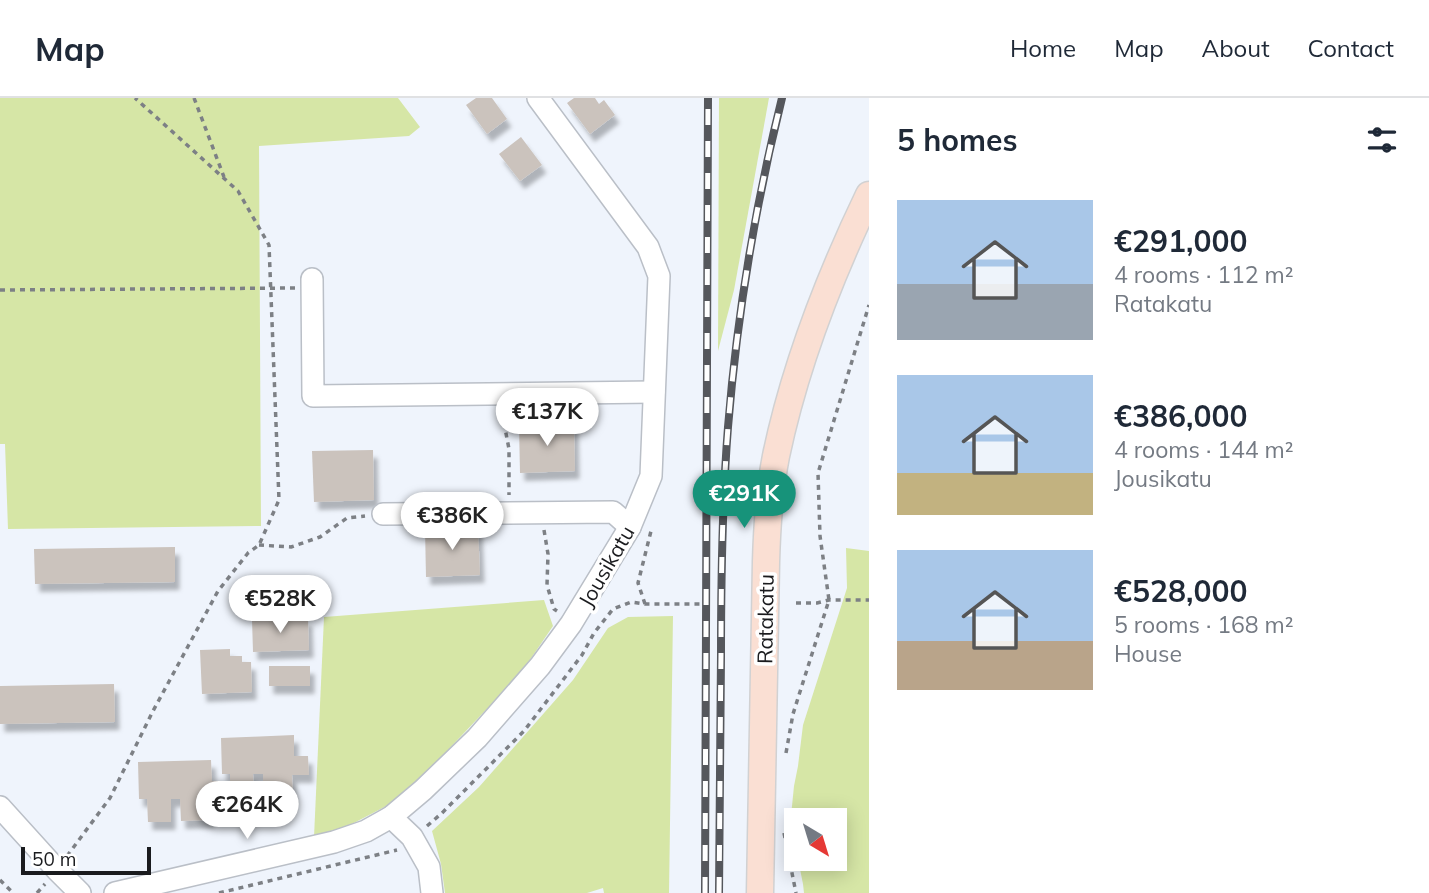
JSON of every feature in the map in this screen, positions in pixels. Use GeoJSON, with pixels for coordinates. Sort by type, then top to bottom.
{"type":"FeatureCollection","features":[{"type":"Feature","properties":{"kind":"main road","name":"Ratakatu"},"geometry":{"type":"LineString","coordinates":[[760,893],[766,562],[768,513],[776,458],[802,360],[828,287],[869,195]]}},
{"type":"Feature","properties":{"kind":"street","name":"Jousikatu"},"geometry":{"type":"LineString","coordinates":[[115,893],[334,842],[366,831],[391,817],[477,738],[540,666],[571,624],[630,527],[651,476],[659,276],[648,247],[538,98]]}},
{"type":"Feature","properties":{"kind":"street"},"geometry":{"type":"LineString","coordinates":[[312,283],[313,396],[654,392]]}},
{"type":"Feature","properties":{"kind":"street"},"geometry":{"type":"LineString","coordinates":[[383,514],[613,512],[630,527]]}},
{"type":"Feature","properties":{"kind":"street"},"geometry":{"type":"LineString","coordinates":[[0,807],[80,893]]}},
{"type":"Feature","properties":{"kind":"street"},"geometry":{"type":"LineString","coordinates":[[391,817],[412,837],[429,867],[432,893]]}},
{"type":"Feature","properties":{"kind":"path"},"geometry":{"type":"LineString","coordinates":[[37,893],[110,798],[153,711],[218,591],[248,553],[260,545],[279,500],[269,245],[238,191],[135,98]]}},
{"type":"Feature","properties":{"kind":"path"},"geometry":{"type":"LineString","coordinates":[[194,98],[225,179]]}},
{"type":"Feature","properties":{"kind":"path"},"geometry":{"type":"LineString","coordinates":[[0,290],[271,288],[312,283]]}},
{"type":"Feature","properties":{"kind":"path"},"geometry":{"type":"LineString","coordinates":[[786,753],[793,714],[829,600],[820,536],[818,473],[869,305]]}},
{"type":"Feature","properties":{"kind":"path"},"geometry":{"type":"LineString","coordinates":[[498,394],[509,449],[509,513]]}},
{"type":"Feature","properties":{"kind":"path"},"geometry":{"type":"LineString","coordinates":[[536,512],[543,526],[548,554],[548,585],[554,609],[571,624]]}},
{"type":"Feature","properties":{"kind":"path"},"geometry":{"type":"LineString","coordinates":[[260,545],[291,547],[320,537],[347,519],[383,514]]}},
{"type":"Feature","properties":{"kind":"path"},"geometry":{"type":"LineString","coordinates":[[796,603],[869,600]]}},
{"type":"Feature","properties":{"kind":"path"},"geometry":{"type":"LineString","coordinates":[[783,827],[796,893]]}},
{"type":"Feature","properties":{"kind":"path"},"geometry":{"type":"LineString","coordinates":[[0,880],[13,893]]}},
{"type":"Feature","properties":{"kind":"green space"},"geometry":{"type":"Polygon","coordinates":[[[0,98],[398,98],[420,127],[409,136],[259,146],[261,526],[8,529],[5,444],[0,444],[0,98]]]}},
{"type":"Feature","properties":{"kind":"green space"},"geometry":{"type":"Polygon","coordinates":[[[719,98],[769,98],[734,290],[718,351],[719,98]]]}},
{"type":"Feature","properties":{"kind":"green space"},"geometry":{"type":"Polygon","coordinates":[[[846,548],[869,551],[869,893],[804,893],[801,872],[847,872],[847,808],[792,808],[803,725],[847,588],[846,548]]]}},
{"type":"Feature","properties":{"kind":"green space"},"geometry":{"type":"Polygon","coordinates":[[[544,600],[553,626],[521,673],[428,771],[392,803],[350,825],[314,837],[324,617],[544,600]]]}},
{"type":"Feature","properties":{"kind":"green space"},"geometry":{"type":"Polygon","coordinates":[[[673,616],[669,893],[604,893],[603,888],[587,893],[445,893],[432,831],[479,787],[573,680],[608,628],[628,617],[673,616]]]}},
{"type":"Feature","properties":{"kind":"building"},"geometry":{"type":"Polygon","coordinates":[[[476,98],[492,98],[507,119],[487,134],[466,105],[476,98]]]}},
{"type":"Feature","properties":{"kind":"building"},"geometry":{"type":"Polygon","coordinates":[[[574,98],[595,98],[599,104],[604,100],[615,115],[590,134],[567,103],[574,98]]]}},
{"type":"Feature","properties":{"kind":"building"},"geometry":{"type":"Polygon","coordinates":[[[521,137],[542,165],[520,181],[499,154],[521,137]]]}},
{"type":"Feature","properties":{"kind":"building"},"geometry":{"type":"Polygon","coordinates":[[[574,423],[575,471],[520,473],[519,425],[574,423]]]}},
{"type":"Feature","properties":{"kind":"building"},"geometry":{"type":"Polygon","coordinates":[[[373,450],[374,500],[314,502],[312,451],[373,450]]]}},
{"type":"Feature","properties":{"kind":"building"},"geometry":{"type":"Polygon","coordinates":[[[478,527],[480,575],[426,577],[425,528],[478,527]]]}},
{"type":"Feature","properties":{"kind":"building"},"geometry":{"type":"Polygon","coordinates":[[[175,547],[175,582],[35,584],[34,549],[175,547]]]}},
{"type":"Feature","properties":{"kind":"building"},"geometry":{"type":"Polygon","coordinates":[[[308,618],[309,650],[253,652],[252,620],[308,618]]]}},
{"type":"Feature","properties":{"kind":"building"},"geometry":{"type":"Polygon","coordinates":[[[230,649],[230,656],[242,656],[242,662],[251,662],[252,692],[202,694],[200,650],[230,649]]]}},
{"type":"Feature","properties":{"kind":"building"},"geometry":{"type":"Polygon","coordinates":[[[269,666],[310,666],[310,686],[269,686],[269,666]]]}},
{"type":"Feature","properties":{"kind":"building"},"geometry":{"type":"Polygon","coordinates":[[[114,684],[115,722],[0,724],[0,686],[114,684]]]}},
{"type":"Feature","properties":{"kind":"building"},"geometry":{"type":"Polygon","coordinates":[[[294,735],[294,756],[308,756],[309,775],[292,775],[293,796],[263,796],[263,774],[253,774],[254,797],[230,797],[230,774],[222,774],[221,738],[294,735]]]}},
{"type":"Feature","properties":{"kind":"building"},"geometry":{"type":"Polygon","coordinates":[[[211,760],[212,781],[226,781],[226,800],[210,800],[210,820],[181,821],[180,799],[171,799],[171,822],[148,822],[147,799],[139,799],[138,762],[211,760]]]}},
{"type":"Feature","properties":{"kind":"railway"},"geometry":{"type":"LineString","coordinates":[[705,893],[708,98]]}},
{"type":"Feature","properties":{"kind":"railway"},"geometry":{"type":"LineString","coordinates":[[719,893],[722,569],[728,427],[748,261],[782,98]]}}]}
